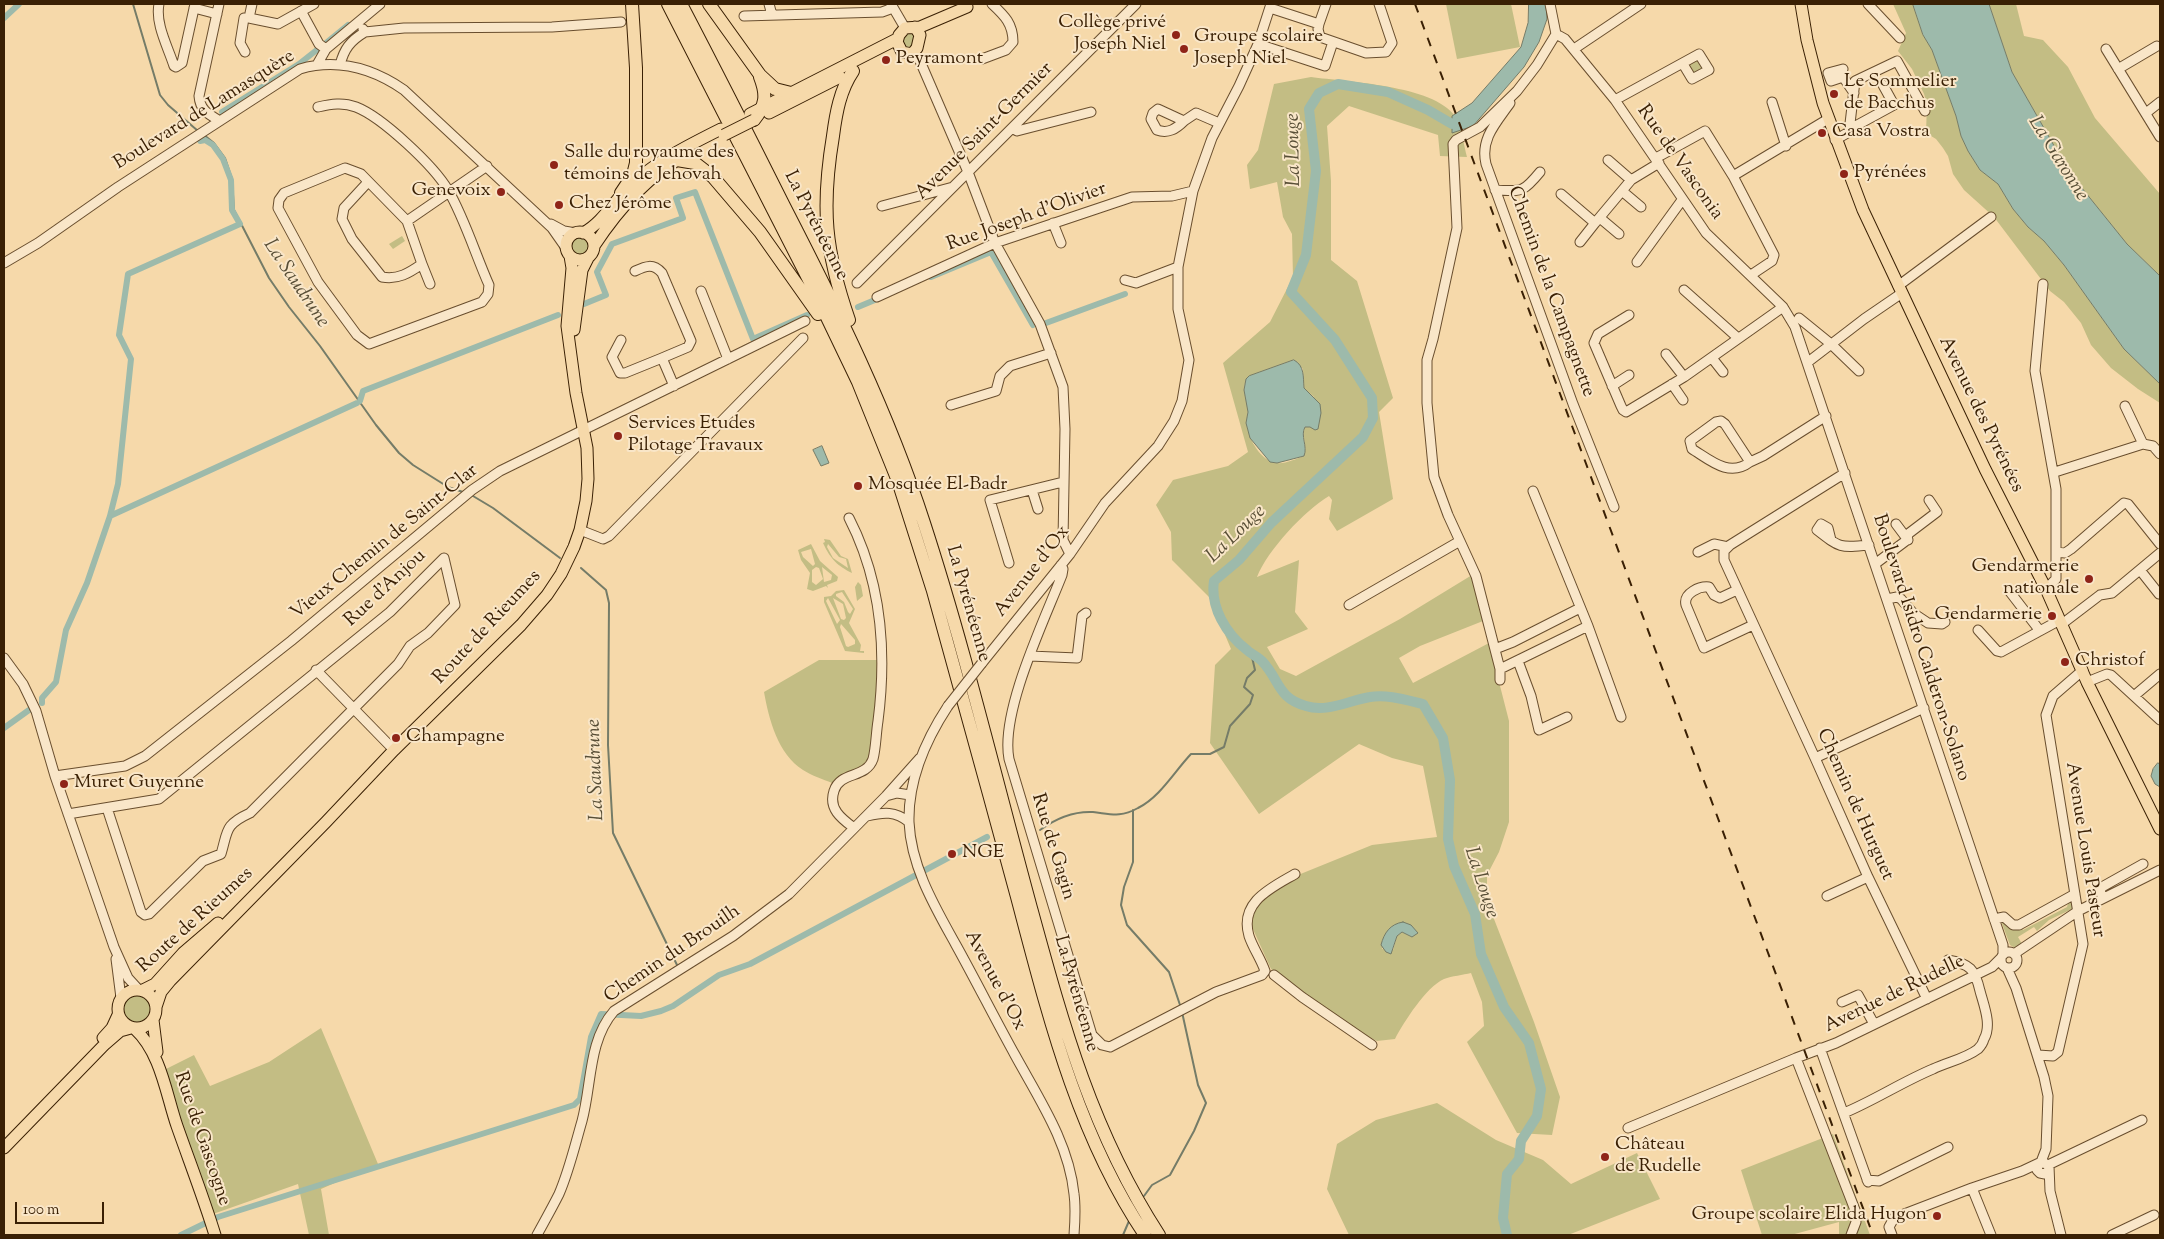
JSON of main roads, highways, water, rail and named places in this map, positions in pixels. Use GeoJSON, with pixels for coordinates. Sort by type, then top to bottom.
{"type":"FeatureCollection","features":[{"type":"Feature","properties":{"kind":"highway"},"geometry":{"type":"LineString","coordinates":[[622,194],[633,174],[636,163],[636,84],[632,4]]}},
{"type":"Feature","properties":{"kind":"highway","name":"La Pyrénéenne"},"geometry":{"type":"LineString","coordinates":[[668,4],[810,282],[858,382],[898,481],[920,547],[1038,980],[1065,1067],[1100,1154],[1118,1189],[1146,1235]]}},
{"type":"Feature","properties":{"kind":"highway","name":"La Pyrénéenne"},"geometry":{"type":"LineString","coordinates":[[682,4],[856,349],[892,432],[930,543],[1076,1063],[1110,1148],[1127,1183],[1159,1235]]}},
{"type":"Feature","properties":{"kind":"highway"},"geometry":{"type":"LineString","coordinates":[[709,4],[760,75],[775,89],[791,93]]}},
{"type":"Feature","properties":{"kind":"highway"},"geometry":{"type":"LineString","coordinates":[[853,71],[839,99],[826,178],[826,222],[836,283],[854,333],[856,349]]}},
{"type":"Feature","properties":{"kind":"highway"},"geometry":{"type":"LineString","coordinates":[[752,117],[763,108],[766,91],[760,75]]}},
{"type":"Feature","properties":{"kind":"highway"},"geometry":{"type":"LineString","coordinates":[[677,160],[689,161],[706,171],[760,232],[818,314],[852,380],[858,382]]}},
{"type":"Feature","properties":{"kind":"main road","name":"Avenue des Pyrénées"},"geometry":{"type":"LineString","coordinates":[[1801,4],[1807,40],[1828,119],[1863,210],[1986,469],[2046,589],[2087,682],[2160,830]]}},
{"type":"Feature","properties":{"kind":"main road"},"geometry":{"type":"LineString","coordinates":[[723,132],[677,160],[655,176],[628,201],[594,246],[588,258],[577,260],[568,252],[568,240],[579,233],[594,228],[622,194],[667,157],[853,71],[892,51],[913,31],[970,5]]}},
{"type":"Feature","properties":{"kind":"main road"},"geometry":{"type":"LineString","coordinates":[[899,45],[908,54],[914,52],[913,31]]}},
{"type":"Feature","properties":{"kind":"main road"},"geometry":{"type":"LineString","coordinates":[[763,108],[791,93],[899,45]]}},
{"type":"Feature","properties":{"kind":"main road"},"geometry":{"type":"LineString","coordinates":[[579,233],[592,239],[594,246]]}},
{"type":"Feature","properties":{"kind":"main road","name":"Route de Rieumes"},"geometry":{"type":"LineString","coordinates":[[156,1007],[161,992],[170,981],[394,750],[463,684],[534,610],[560,574],[574,547],[580,530],[588,479],[587,448],[576,393],[567,326],[572,268],[568,252]]}},
{"type":"Feature","properties":{"kind":"main road","name":"Route de Rieumes"},"geometry":{"type":"LineString","coordinates":[[570,341],[573,334],[582,270],[588,258]]}},
{"type":"Feature","properties":{"kind":"main road","name":"Route de Rieumes"},"geometry":{"type":"LineString","coordinates":[[141,990],[155,984],[183,953],[273,876]]}},
{"type":"Feature","properties":{"kind":"main road"},"geometry":{"type":"LineString","coordinates":[[141,990],[150,995],[156,1007],[153,1020],[158,1066],[147,1040],[133,1028],[125,1025],[118,1015],[117,1009],[121,998],[127,992],[141,990]]}},
{"type":"Feature","properties":{"kind":"main road"},"geometry":{"type":"LineString","coordinates":[[5,1146],[50,1092],[112,1028],[118,1015]]}},
{"type":"Feature","properties":{"kind":"main road"},"geometry":{"type":"LineString","coordinates":[[5,1146],[120,1031],[143,1028],[153,1020]]}},
{"type":"Feature","properties":{"kind":"main road","name":"Rue de Gascogne"},"geometry":{"type":"LineString","coordinates":[[158,1066],[215,1235]]}},
{"type":"Feature","properties":{"kind":"water"},"geometry":{"type":"Polygon","coordinates":[[[1529,4],[1546,4],[1547,19],[1539,42],[1524,67],[1473,126],[1452,133],[1452,116],[1472,103],[1521,47],[1528,23],[1529,4]]]}},
{"type":"Feature","properties":{"kind":"water","name":"La Garonne"},"geometry":{"type":"Polygon","coordinates":[[[1913,4],[1989,4],[2012,72],[2069,172],[2127,244],[2160,276],[2160,384],[2124,349],[2064,265],[2013,209],[1998,184],[1980,170],[1961,136],[1956,116],[1932,50],[1923,35],[1913,4]]]}},
{"type":"Feature","properties":{"kind":"water"},"geometry":{"type":"Polygon","coordinates":[[[1294,360],[1298,362],[1302,369],[1304,388],[1320,404],[1321,413],[1318,429],[1305,427],[1303,434],[1304,456],[1277,463],[1270,462],[1250,438],[1246,423],[1248,412],[1244,390],[1246,379],[1249,376],[1294,360]]]}},
{"type":"Feature","properties":{"kind":"water"},"geometry":{"type":"Polygon","coordinates":[[[822,446],[829,463],[821,466],[813,450],[822,446]]]}},
{"type":"Feature","properties":{"kind":"water"},"geometry":{"type":"Polygon","coordinates":[[[2158,763],[2160,764],[2160,787],[2155,784],[2151,776],[2153,769],[2158,763]]]}},
{"type":"Feature","properties":{"kind":"water"},"geometry":{"type":"Polygon","coordinates":[[[1403,922],[1411,925],[1418,933],[1412,937],[1402,932],[1397,936],[1391,954],[1386,952],[1381,945],[1386,933],[1394,925],[1403,922]]]}},
{"type":"Feature","properties":{"kind":"waterway"},"geometry":{"type":"LineString","coordinates":[[4,18],[19,4]]}},
{"type":"Feature","properties":{"kind":"waterway","name":"La Saudrune"},"geometry":{"type":"LineString","coordinates":[[133,4],[160,95],[168,105],[198,131]]}},
{"type":"Feature","properties":{"kind":"waterway"},"geometry":{"type":"LineString","coordinates":[[326,43],[348,25]]}},
{"type":"Feature","properties":{"kind":"waterway"},"geometry":{"type":"LineString","coordinates":[[222,112],[299,64],[318,49]]}},
{"type":"Feature","properties":{"kind":"waterway","name":"La Louge"},"geometry":{"type":"LineString","coordinates":[[1464,119],[1452,124],[1428,110],[1388,92],[1338,84],[1319,93],[1309,109],[1316,171],[1306,255],[1291,292],[1335,340],[1372,398],[1373,418],[1363,437],[1271,523],[1239,560],[1214,581],[1213,591],[1217,610],[1226,628],[1239,644],[1262,661],[1289,698],[1297,703],[1314,708],[1330,707],[1376,696],[1423,704],[1443,738],[1450,780],[1448,839],[1454,866],[1475,914],[1481,954],[1504,1007],[1529,1043],[1541,1089],[1537,1116],[1521,1141],[1519,1159],[1507,1174],[1503,1218],[1507,1235]]}},
{"type":"Feature","properties":{"kind":"waterway","name":"La Saudrune"},"geometry":{"type":"LineString","coordinates":[[204,135],[214,143],[225,158],[232,179],[234,210],[269,278],[289,307],[320,346],[376,425],[399,453],[413,465],[448,487],[463,492]]}},
{"type":"Feature","properties":{"kind":"waterway"},"geometry":{"type":"LineString","coordinates":[[42,703],[42,698],[56,682],[66,630],[87,583],[110,516],[118,484],[131,359],[119,335],[128,274],[240,224],[232,210],[231,180],[223,159],[213,145],[205,140],[200,141]]}},
{"type":"Feature","properties":{"kind":"waterway"},"geometry":{"type":"LineString","coordinates":[[584,304],[606,295],[597,272],[612,244],[683,218],[676,198],[695,192],[753,339],[807,315]]}},
{"type":"Feature","properties":{"kind":"waterway"},"geometry":{"type":"LineString","coordinates":[[931,277],[991,252],[1033,325]]}},
{"type":"Feature","properties":{"kind":"waterway"},"geometry":{"type":"LineString","coordinates":[[1046,323],[1125,294]]}},
{"type":"Feature","properties":{"kind":"waterway"},"geometry":{"type":"LineString","coordinates":[[858,307],[882,297]]}},
{"type":"Feature","properties":{"kind":"waterway"},"geometry":{"type":"LineString","coordinates":[[360,401],[363,391],[558,315]]}},
{"type":"Feature","properties":{"kind":"waterway"},"geometry":{"type":"LineString","coordinates":[[110,516],[357,403]]}},
{"type":"Feature","properties":{"kind":"waterway","name":"La Saudrune"},"geometry":{"type":"LineString","coordinates":[[473,496],[493,508],[560,558]]}},
{"type":"Feature","properties":{"kind":"waterway","name":"La Saudrune"},"geometry":{"type":"LineString","coordinates":[[581,568],[606,590],[609,603],[608,745],[613,833],[678,967]]}},
{"type":"Feature","properties":{"kind":"waterway"},"geometry":{"type":"LineString","coordinates":[[1040,830],[1052,822],[1072,814],[1086,812],[1115,814],[1132,811],[1153,797],[1191,754],[1210,754],[1224,747],[1230,726],[1250,704],[1253,695],[1244,687],[1247,678],[1255,670],[1251,653]]}},
{"type":"Feature","properties":{"kind":"waterway"},"geometry":{"type":"LineString","coordinates":[[4,728],[29,710]]}},
{"type":"Feature","properties":{"kind":"waterway"},"geometry":{"type":"LineString","coordinates":[[1133,810],[1133,862],[1124,887],[1121,905],[1127,925],[1169,972],[1181,1008]]}},
{"type":"Feature","properties":{"kind":"waterway"},"geometry":{"type":"LineString","coordinates":[[181,1235],[218,1217],[574,1105],[580,1099],[591,1037],[601,1014],[641,1016],[673,1006],[719,975],[750,964],[987,837]]}},
{"type":"Feature","properties":{"kind":"waterway"},"geometry":{"type":"LineString","coordinates":[[1144,1196],[1152,1185],[1170,1175],[1194,1131],[1206,1103],[1198,1085],[1182,1012]]}},
{"type":"Feature","properties":{"kind":"waterway"},"geometry":{"type":"LineString","coordinates":[[1123,1235],[1129,1221]]}},
{"type":"Feature","properties":{"kind":"railway"},"geometry":{"type":"LineString","coordinates":[[1415,4],[1873,1235]]}},
{"type":"Feature","properties":{"kind":"place","name":"Collège privé Joseph Niel"},"geometry":{"type":"Point","coordinates":[1176,35]}},
{"type":"Feature","properties":{"kind":"place","name":"Groupe scolaire Joseph Niel"},"geometry":{"type":"Point","coordinates":[1184,49]}},
{"type":"Feature","properties":{"kind":"place","name":"Peyramont"},"geometry":{"type":"Point","coordinates":[886,60]}},
{"type":"Feature","properties":{"kind":"place","name":"Le Sommelier de Bacchus"},"geometry":{"type":"Point","coordinates":[1834,94]}},
{"type":"Feature","properties":{"kind":"place","name":"Casa Vostra"},"geometry":{"type":"Point","coordinates":[1822,133]}},
{"type":"Feature","properties":{"kind":"place","name":"Salle du royaume des témoins de Jehovah"},"geometry":{"type":"Point","coordinates":[554,165]}},
{"type":"Feature","properties":{"kind":"place","name":"Pyrénées"},"geometry":{"type":"Point","coordinates":[1844,174]}},
{"type":"Feature","properties":{"kind":"place","name":"Genevoix"},"geometry":{"type":"Point","coordinates":[501,192]}},
{"type":"Feature","properties":{"kind":"place","name":"Chez Jérôme"},"geometry":{"type":"Point","coordinates":[559,205]}},
{"type":"Feature","properties":{"kind":"place","name":"Services Etudes Pilotage Travaux"},"geometry":{"type":"Point","coordinates":[618,436]}},
{"type":"Feature","properties":{"kind":"place","name":"Mosquée El-Badr"},"geometry":{"type":"Point","coordinates":[858,486]}},
{"type":"Feature","properties":{"kind":"place","name":"Gendarmerie nationale"},"geometry":{"type":"Point","coordinates":[2089,579]}},
{"type":"Feature","properties":{"kind":"place","name":"Gendarmerie"},"geometry":{"type":"Point","coordinates":[2052,616]}},
{"type":"Feature","properties":{"kind":"place","name":"Christof"},"geometry":{"type":"Point","coordinates":[2065,662]}},
{"type":"Feature","properties":{"kind":"place","name":"Champagne"},"geometry":{"type":"Point","coordinates":[396,738]}},
{"type":"Feature","properties":{"kind":"place","name":"Muret Guyenne"},"geometry":{"type":"Point","coordinates":[64,784]}},
{"type":"Feature","properties":{"kind":"place","name":"NGE"},"geometry":{"type":"Point","coordinates":[952,854]}},
{"type":"Feature","properties":{"kind":"place","name":"Château de Rudelle"},"geometry":{"type":"Point","coordinates":[1605,1157]}},
{"type":"Feature","properties":{"kind":"place","name":"Groupe scolaire Elida Hugon"},"geometry":{"type":"Point","coordinates":[1937,1216]}}]}
